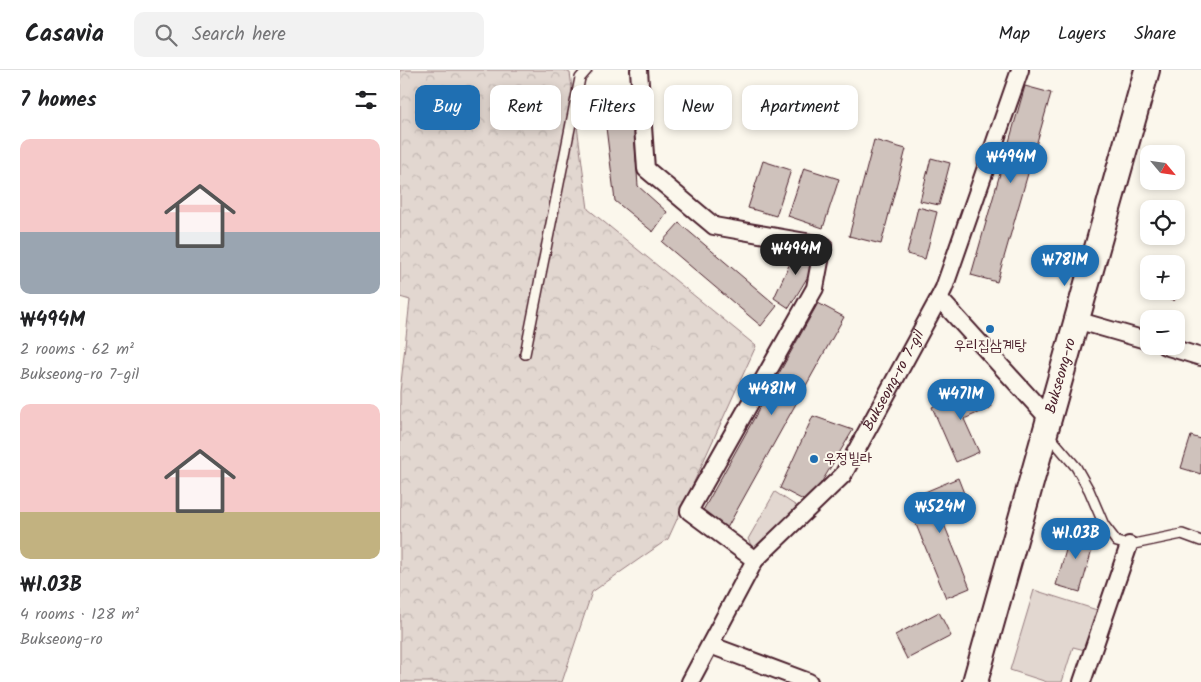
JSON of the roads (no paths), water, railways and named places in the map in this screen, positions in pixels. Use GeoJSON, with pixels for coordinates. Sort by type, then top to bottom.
{"type":"FeatureCollection","features":[{"type":"Feature","properties":{"kind":"street"},"geometry":{"type":"LineString","coordinates":[[639,70],[646,169],[714,226],[823,245],[815,288],[689,511],[756,560]]}},
{"type":"Feature","properties":{"kind":"street","name":"Bukseong-ro 7-gil"},"geometry":{"type":"LineString","coordinates":[[690,682],[756,560],[843,475],[939,298],[1020,70]]}},
{"type":"Feature","properties":{"kind":"street","name":"Bukseong-ro"},"geometry":{"type":"LineString","coordinates":[[975,682],[1147,70]]}},
{"type":"Feature","properties":{"kind":"street"},"geometry":{"type":"LineString","coordinates":[[939,298],[1046,424]]}},
{"type":"Feature","properties":{"kind":"street"},"geometry":{"type":"LineString","coordinates":[[1076,320],[1140,339]]}},
{"type":"Feature","properties":{"kind":"street"},"geometry":{"type":"LineString","coordinates":[[1185,352],[1201,357]]}},
{"type":"Feature","properties":{"kind":"street"},"geometry":{"type":"LineString","coordinates":[[1082,682],[1129,545]]}},
{"type":"Feature","properties":{"kind":"street"},"geometry":{"type":"LineString","coordinates":[[710,645],[809,682]]}},
{"type":"Feature","properties":{"kind":"lane"},"geometry":{"type":"LineString","coordinates":[[525,354],[580,78],[587,70]]}},
{"type":"Feature","properties":{"kind":"lane"},"geometry":{"type":"LineString","coordinates":[[1046,424],[1076,467],[1089,490],[1104,525],[1118,542],[1129,545],[1182,534],[1201,541]]}},
{"type":"Feature","properties":{"kind":"place","name":"우리집삼계탕"},"geometry":{"type":"Point","coordinates":[990,329]}},
{"type":"Feature","properties":{"kind":"place","name":"우정빌라"},"geometry":{"type":"Point","coordinates":[814,459]}}]}
